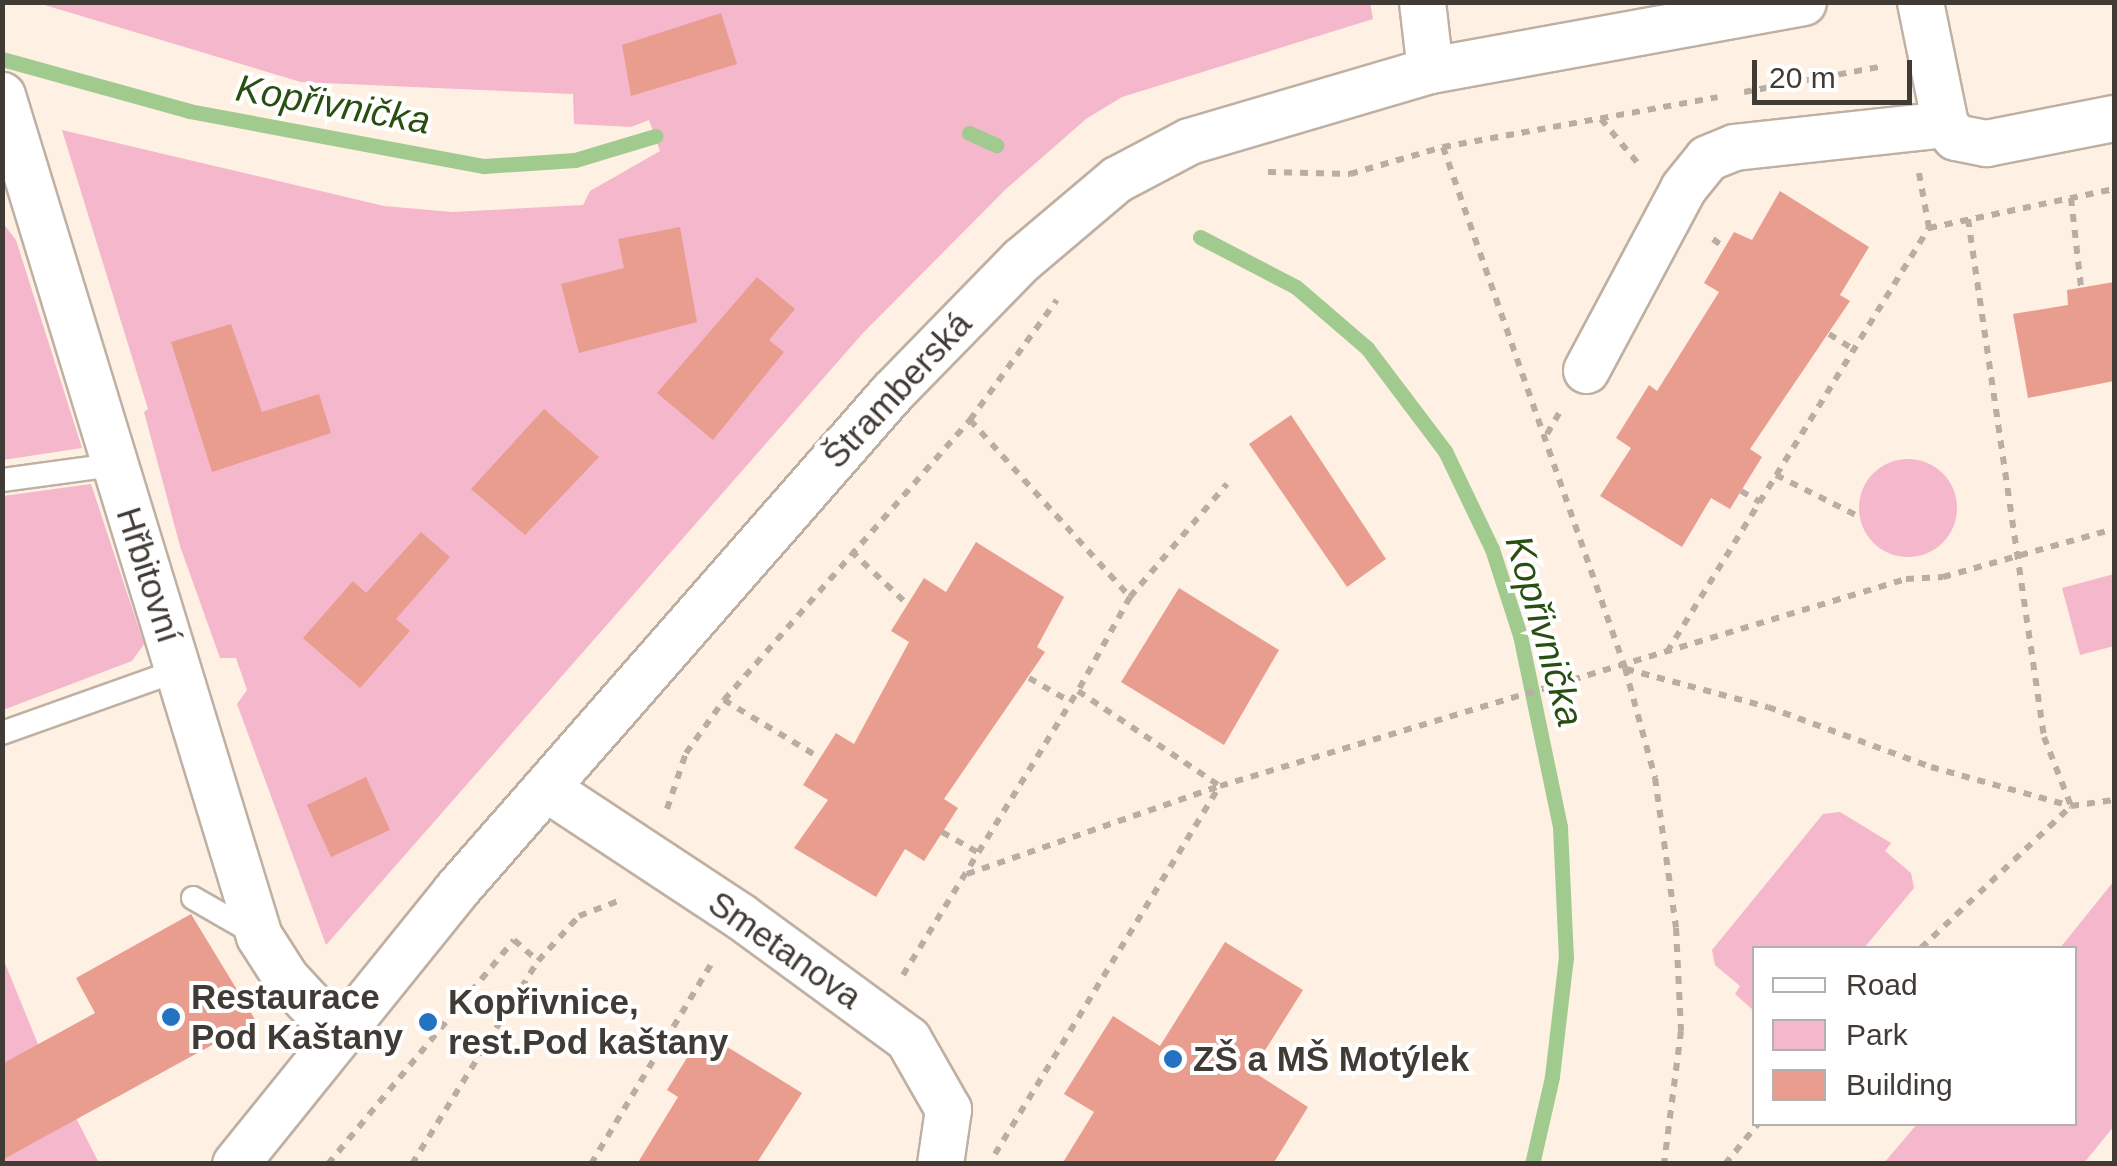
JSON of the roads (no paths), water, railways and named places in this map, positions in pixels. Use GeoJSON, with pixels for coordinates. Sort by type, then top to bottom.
{"type":"FeatureCollection","features":[{"type":"Feature","properties":{"kind":"street"},"geometry":{"type":"LineString","coordinates":[[1422,2],[1430,70]]}},
{"type":"Feature","properties":{"kind":"street","name":"Štramberská"},"geometry":{"type":"LineString","coordinates":[[235,1164],[337,1032],[892,392],[1020,260],[1104,190],[1189,141],[1430,70],[1803,2]]}},
{"type":"Feature","properties":{"kind":"street"},"geometry":{"type":"LineString","coordinates":[[1920,2],[1944,124],[1955,137],[1986,142],[2114,118]]}},
{"type":"Feature","properties":{"kind":"street","name":"Hřbitovní"},"geometry":{"type":"LineString","coordinates":[[4,101],[11,165],[179,670],[259,936],[286,978],[337,1032]]}},
{"type":"Feature","properties":{"kind":"street"},"geometry":{"type":"LineString","coordinates":[[1586,370],[1684,188],[1707,158],[1734,147],[1944,124]]}},
{"type":"Feature","properties":{"kind":"street","name":"Smetanova"},"geometry":{"type":"LineString","coordinates":[[546,788],[740,916],[880,1016],[918,1051],[948,1109],[940,1164]]}},
{"type":"Feature","properties":{"kind":"lane"},"geometry":{"type":"LineString","coordinates":[[2,480],[113,465]]}},
{"type":"Feature","properties":{"kind":"lane"},"geometry":{"type":"LineString","coordinates":[[2,733],[179,670]]}},
{"type":"Feature","properties":{"kind":"lane"},"geometry":{"type":"LineString","coordinates":[[193,898],[259,936]]}},
{"type":"Feature","properties":{"kind":"waterway","name":"Kopřivnička"},"geometry":{"type":"LineString","coordinates":[[2,59],[189,111],[484,166],[575,160],[655,136]]}},
{"type":"Feature","properties":{"kind":"waterway","name":"Kopřivnička"},"geometry":{"type":"LineString","coordinates":[[969,133],[996,145]]}},
{"type":"Feature","properties":{"kind":"waterway","name":"Kopřivnička"},"geometry":{"type":"LineString","coordinates":[[1200,237],[1296,287],[1367,348],[1445,451],[1492,549],[1520,635],[1560,827],[1566,957],[1552,1077],[1532,1164]]}},
{"type":"Feature","properties":{"kind":"place","name":"Restaurace Pod Kaštany"},"geometry":{"type":"Point","coordinates":[171,1017]}},
{"type":"Feature","properties":{"kind":"place","name":"Kopřivnice, rest.Pod kaštany"},"geometry":{"type":"Point","coordinates":[428,1022]}},
{"type":"Feature","properties":{"kind":"place","name":"ZŠ a MŠ Motýlek"},"geometry":{"type":"Point","coordinates":[1173,1059]}}]}
